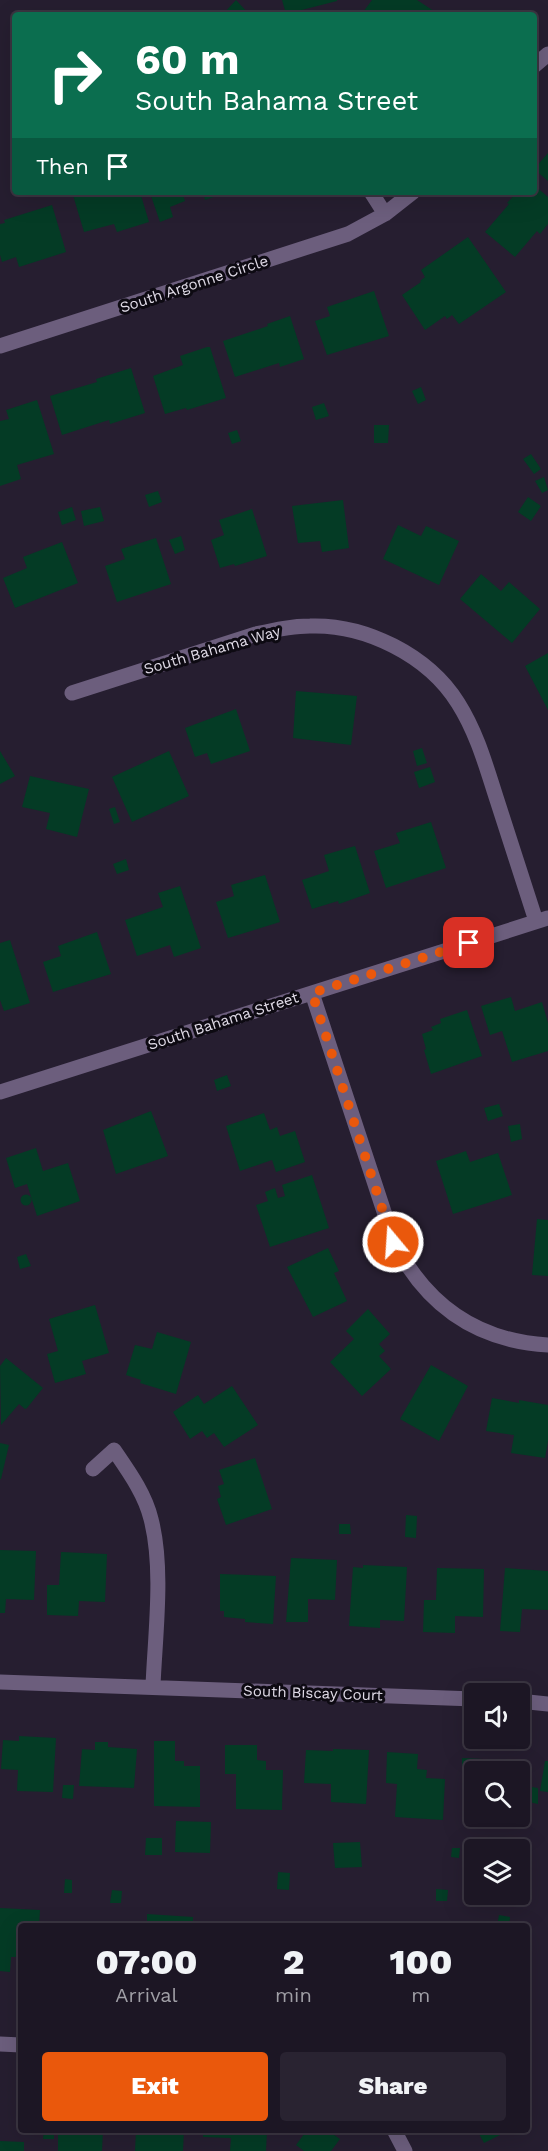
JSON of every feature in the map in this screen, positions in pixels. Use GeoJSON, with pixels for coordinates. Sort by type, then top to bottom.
{"type":"FeatureCollection","features":[{"type":"Feature","properties":{"kind":"street"},"geometry":{"type":"LineString","coordinates":[[373,195],[385,214]]}},
{"type":"Feature","properties":{"kind":"street","name":"South Argonne Circle"},"geometry":{"type":"LineString","coordinates":[[0,346],[348,234],[385,214],[409,195]]}},
{"type":"Feature","properties":{"kind":"street","name":"South Bahama Way"},"geometry":{"type":"LineString","coordinates":[[72,693],[256,634],[283,628],[312,625],[349,630],[376,638],[409,655],[431,672],[456,700],[466,716],[475,733],[542,919]]}},
{"type":"Feature","properties":{"kind":"street","name":"South Bahama Street"},"geometry":{"type":"LineString","coordinates":[[0,1092],[542,919]]}},
{"type":"Feature","properties":{"kind":"street"},"geometry":{"type":"LineString","coordinates":[[312,993],[393,1242],[406,1266],[429,1294],[457,1317],[489,1334],[524,1343],[548,1345]]}},
{"type":"Feature","properties":{"kind":"street"},"geometry":{"type":"LineString","coordinates":[[93,1469],[114,1450],[137,1484],[151,1518],[156,1545],[157,1572],[153,1686]]}},
{"type":"Feature","properties":{"kind":"street","name":"South Biscay Court"},"geometry":{"type":"LineString","coordinates":[[0,1682],[464,1699]]}},
{"type":"Feature","properties":{"kind":"street"},"geometry":{"type":"LineString","coordinates":[[530,1702],[548,1704]]}},
{"type":"Feature","properties":{"kind":"street"},"geometry":{"type":"LineString","coordinates":[[0,2044],[18,2045]]}},
{"type":"Feature","properties":{"kind":"street"},"geometry":{"type":"LineString","coordinates":[[396,2133],[405,2151]]}},
{"type":"Feature","properties":{"kind":"building"},"geometry":{"type":"Polygon","coordinates":[[[236,0],[247,12],[225,12],[236,0]]]}},
{"type":"Feature","properties":{"kind":"building"},"geometry":{"type":"Polygon","coordinates":[[[282,0],[337,0],[294,12],[285,12],[282,0]]]}},
{"type":"Feature","properties":{"kind":"building"},"geometry":{"type":"Polygon","coordinates":[[[372,0],[417,0],[435,12],[363,12],[372,0]]]}},
{"type":"Feature","properties":{"kind":"building"},"geometry":{"type":"Polygon","coordinates":[[[548,153],[548,181],[537,172],[537,166],[548,153]]]}},
{"type":"Feature","properties":{"kind":"building"},"geometry":{"type":"Polygon","coordinates":[[[537,188],[548,197],[548,224],[540,234],[537,231],[515,257],[485,232],[509,204],[507,203],[514,195],[537,195],[537,188]]]}},
{"type":"Feature","properties":{"kind":"building"},"geometry":{"type":"Polygon","coordinates":[[[73,195],[141,195],[149,222],[117,232],[114,224],[84,232],[73,195]]]}},
{"type":"Feature","properties":{"kind":"building"},"geometry":{"type":"Polygon","coordinates":[[[183,195],[185,201],[170,207],[173,217],[160,222],[151,196],[183,195]]]}},
{"type":"Feature","properties":{"kind":"building"},"geometry":{"type":"Polygon","coordinates":[[[204,195],[219,195],[205,200],[204,195]]]}},
{"type":"Feature","properties":{"kind":"building"},"geometry":{"type":"Polygon","coordinates":[[[52,205],[66,252],[19,267],[16,257],[2,262],[0,224],[5,223],[4,220],[52,205]]]}},
{"type":"Feature","properties":{"kind":"building"},"geometry":{"type":"Polygon","coordinates":[[[468,237],[506,292],[459,324],[452,315],[447,319],[445,316],[425,330],[402,295],[425,277],[421,270],[468,237]]]}},
{"type":"Feature","properties":{"kind":"building"},"geometry":{"type":"Polygon","coordinates":[[[374,291],[389,336],[327,355],[315,321],[330,316],[327,307],[374,291]]]}},
{"type":"Feature","properties":{"kind":"building"},"geometry":{"type":"Polygon","coordinates":[[[290,316],[304,359],[280,367],[279,363],[235,377],[223,341],[290,316]]]}},
{"type":"Feature","properties":{"kind":"building"},"geometry":{"type":"Polygon","coordinates":[[[210,347],[226,398],[165,414],[153,376],[183,365],[180,356],[210,347]]]}},
{"type":"Feature","properties":{"kind":"building"},"geometry":{"type":"Polygon","coordinates":[[[131,368],[145,413],[110,424],[109,420],[62,435],[50,396],[97,382],[96,379],[131,368]]]}},
{"type":"Feature","properties":{"kind":"building"},"geometry":{"type":"Polygon","coordinates":[[[421,387],[426,400],[418,404],[412,391],[421,387]]]}},
{"type":"Feature","properties":{"kind":"building"},"geometry":{"type":"Polygon","coordinates":[[[37,400],[54,454],[17,465],[21,479],[0,486],[0,421],[9,419],[6,410],[37,400]]]}},
{"type":"Feature","properties":{"kind":"building"},"geometry":{"type":"Polygon","coordinates":[[[324,403],[329,416],[316,420],[312,407],[324,403]]]}},
{"type":"Feature","properties":{"kind":"building"},"geometry":{"type":"Polygon","coordinates":[[[374,425],[389,425],[388,443],[374,443],[374,425]]]}},
{"type":"Feature","properties":{"kind":"building"},"geometry":{"type":"Polygon","coordinates":[[[237,430],[241,441],[232,444],[228,433],[237,430]]]}},
{"type":"Feature","properties":{"kind":"building"},"geometry":{"type":"Polygon","coordinates":[[[531,454],[541,469],[534,474],[523,459],[531,454]]]}},
{"type":"Feature","properties":{"kind":"building"},"geometry":{"type":"Polygon","coordinates":[[[544,477],[548,490],[542,493],[535,481],[544,477]]]}},
{"type":"Feature","properties":{"kind":"building"},"geometry":{"type":"Polygon","coordinates":[[[158,491],[162,502],[149,507],[145,495],[158,491]]]}},
{"type":"Feature","properties":{"kind":"building"},"geometry":{"type":"Polygon","coordinates":[[[528,497],[541,506],[531,521],[518,512],[528,497]]]}},
{"type":"Feature","properties":{"kind":"building"},"geometry":{"type":"Polygon","coordinates":[[[343,500],[349,548],[322,552],[320,541],[298,543],[292,506],[343,500]]]}},
{"type":"Feature","properties":{"kind":"building"},"geometry":{"type":"Polygon","coordinates":[[[72,507],[76,520],[62,525],[58,512],[72,507]]]}},
{"type":"Feature","properties":{"kind":"building"},"geometry":{"type":"Polygon","coordinates":[[[100,507],[104,521],[84,526],[81,511],[100,507]]]}},
{"type":"Feature","properties":{"kind":"building"},"geometry":{"type":"Polygon","coordinates":[[[252,509],[267,556],[220,568],[211,540],[224,535],[219,520],[252,509]]]}},
{"type":"Feature","properties":{"kind":"building"},"geometry":{"type":"Polygon","coordinates":[[[398,525],[421,536],[426,526],[459,541],[439,585],[383,559],[398,525]]]}},
{"type":"Feature","properties":{"kind":"building"},"geometry":{"type":"Polygon","coordinates":[[[181,536],[185,550],[175,554],[169,540],[181,536]]]}},
{"type":"Feature","properties":{"kind":"building"},"geometry":{"type":"Polygon","coordinates":[[[156,538],[171,584],[117,602],[105,566],[125,559],[121,549],[156,538]]]}},
{"type":"Feature","properties":{"kind":"building"},"geometry":{"type":"Polygon","coordinates":[[[62,542],[78,583],[15,608],[3,578],[27,568],[23,557],[62,542]]]}},
{"type":"Feature","properties":{"kind":"building"},"geometry":{"type":"Polygon","coordinates":[[[481,574],[501,591],[509,582],[540,609],[512,643],[460,599],[481,574]]]}},
{"type":"Feature","properties":{"kind":"building"},"geometry":{"type":"Polygon","coordinates":[[[548,653],[548,710],[525,666],[548,653]]]}},
{"type":"Feature","properties":{"kind":"building"},"geometry":{"type":"Polygon","coordinates":[[[296,691],[357,696],[351,745],[293,738],[296,691]]]}},
{"type":"Feature","properties":{"kind":"building"},"geometry":{"type":"Polygon","coordinates":[[[236,709],[250,751],[211,764],[207,753],[195,757],[185,728],[236,709]]]}},
{"type":"Feature","properties":{"kind":"building"},"geometry":{"type":"Polygon","coordinates":[[[422,748],[427,763],[417,766],[413,751],[422,748]]]}},
{"type":"Feature","properties":{"kind":"building"},"geometry":{"type":"Polygon","coordinates":[[[0,751],[15,776],[0,784],[0,751]]]}},
{"type":"Feature","properties":{"kind":"building"},"geometry":{"type":"Polygon","coordinates":[[[169,751],[189,796],[132,822],[112,777],[169,751]]]}},
{"type":"Feature","properties":{"kind":"building"},"geometry":{"type":"Polygon","coordinates":[[[430,767],[435,782],[419,788],[414,772],[430,767]]]}},
{"type":"Feature","properties":{"kind":"building"},"geometry":{"type":"Polygon","coordinates":[[[30,776],[89,789],[77,837],[46,829],[50,813],[22,807],[30,776]]]}},
{"type":"Feature","properties":{"kind":"building"},"geometry":{"type":"Polygon","coordinates":[[[115,807],[120,822],[114,824],[109,809],[115,807]]]}},
{"type":"Feature","properties":{"kind":"building"},"geometry":{"type":"Polygon","coordinates":[[[431,822],[446,868],[386,888],[374,851],[400,843],[396,833],[431,822]]]}},
{"type":"Feature","properties":{"kind":"building"},"geometry":{"type":"Polygon","coordinates":[[[355,846],[370,893],[339,904],[338,901],[312,909],[302,880],[329,871],[324,855],[355,846]]]}},
{"type":"Feature","properties":{"kind":"building"},"geometry":{"type":"Polygon","coordinates":[[[126,859],[129,870],[117,874],[113,864],[126,859]]]}},
{"type":"Feature","properties":{"kind":"building"},"geometry":{"type":"Polygon","coordinates":[[[265,875],[280,922],[228,938],[216,902],[234,896],[231,885],[265,875]]]}},
{"type":"Feature","properties":{"kind":"building"},"geometry":{"type":"Polygon","coordinates":[[[180,886],[201,948],[174,957],[170,945],[137,956],[125,920],[163,907],[158,893],[180,886]]]}},
{"type":"Feature","properties":{"kind":"building"},"geometry":{"type":"Polygon","coordinates":[[[97,932],[111,974],[53,992],[43,962],[61,956],[58,946],[97,932]]]}},
{"type":"Feature","properties":{"kind":"building"},"geometry":{"type":"Polygon","coordinates":[[[10,940],[30,1003],[4,1011],[0,1000],[0,943],[10,940]]]}},
{"type":"Feature","properties":{"kind":"building"},"geometry":{"type":"Polygon","coordinates":[[[511,997],[515,1011],[542,1002],[548,1023],[548,1051],[512,1062],[502,1031],[490,1035],[481,1006],[511,997]]]}},
{"type":"Feature","properties":{"kind":"building"},"geometry":{"type":"Polygon","coordinates":[[[467,1010],[482,1056],[431,1074],[422,1034],[433,1030],[431,1027],[441,1023],[440,1019],[467,1010]]]}},
{"type":"Feature","properties":{"kind":"building"},"geometry":{"type":"Polygon","coordinates":[[[227,1075],[231,1086],[217,1091],[214,1080],[227,1075]]]}},
{"type":"Feature","properties":{"kind":"building"},"geometry":{"type":"Polygon","coordinates":[[[499,1104],[503,1116],[488,1121],[484,1108],[499,1104]]]}},
{"type":"Feature","properties":{"kind":"building"},"geometry":{"type":"Polygon","coordinates":[[[151,1111],[168,1156],[116,1174],[103,1130],[151,1111]]]}},
{"type":"Feature","properties":{"kind":"building"},"geometry":{"type":"Polygon","coordinates":[[[264,1113],[270,1130],[277,1127],[280,1136],[295,1131],[305,1162],[276,1172],[272,1160],[240,1171],[226,1126],[264,1113]]]}},
{"type":"Feature","properties":{"kind":"building"},"geometry":{"type":"Polygon","coordinates":[[[520,1124],[522,1139],[511,1142],[508,1126],[520,1124]]]}},
{"type":"Feature","properties":{"kind":"building"},"geometry":{"type":"Polygon","coordinates":[[[36,1148],[43,1171],[68,1163],[80,1201],[37,1216],[27,1184],[15,1188],[6,1158],[36,1148]]]}},
{"type":"Feature","properties":{"kind":"building"},"geometry":{"type":"Polygon","coordinates":[[[466,1151],[470,1162],[498,1153],[512,1195],[453,1214],[436,1161],[466,1151]]]}},
{"type":"Feature","properties":{"kind":"building"},"geometry":{"type":"Polygon","coordinates":[[[312,1175],[329,1228],[270,1247],[256,1205],[268,1201],[265,1192],[275,1188],[278,1198],[285,1196],[282,1185],[312,1175]]]}},
{"type":"Feature","properties":{"kind":"building"},"geometry":{"type":"Polygon","coordinates":[[[26,1195],[30,1196],[30,1204],[26,1205],[22,1204],[21,1200],[22,1196],[26,1195]]]}},
{"type":"Feature","properties":{"kind":"building"},"geometry":{"type":"Polygon","coordinates":[[[537,1219],[548,1220],[548,1276],[532,1275],[537,1219]]]}},
{"type":"Feature","properties":{"kind":"building"},"geometry":{"type":"Polygon","coordinates":[[[328,1248],[339,1271],[334,1273],[347,1301],[313,1317],[287,1267],[328,1248]]]}},
{"type":"Feature","properties":{"kind":"building"},"geometry":{"type":"Polygon","coordinates":[[[26,1254],[31,1266],[20,1269],[17,1257],[26,1254]]]}},
{"type":"Feature","properties":{"kind":"building"},"geometry":{"type":"Polygon","coordinates":[[[95,1305],[109,1353],[82,1361],[86,1374],[55,1383],[47,1354],[58,1351],[49,1319],[95,1305]]]}},
{"type":"Feature","properties":{"kind":"building"},"geometry":{"type":"Polygon","coordinates":[[[368,1309],[390,1334],[379,1344],[385,1351],[379,1356],[391,1369],[362,1396],[330,1362],[354,1339],[346,1331],[368,1309]]]}},
{"type":"Feature","properties":{"kind":"building"},"geometry":{"type":"Polygon","coordinates":[[[157,1332],[191,1342],[176,1394],[140,1383],[141,1380],[126,1375],[135,1345],[152,1349],[157,1332]]]}},
{"type":"Feature","properties":{"kind":"building"},"geometry":{"type":"Polygon","coordinates":[[[6,1358],[43,1388],[27,1408],[19,1404],[1,1425],[0,1366],[6,1358]]]}},
{"type":"Feature","properties":{"kind":"building"},"geometry":{"type":"Polygon","coordinates":[[[431,1365],[468,1386],[439,1441],[400,1419],[431,1365]]]}},
{"type":"Feature","properties":{"kind":"building"},"geometry":{"type":"Polygon","coordinates":[[[232,1386],[258,1425],[224,1447],[214,1433],[207,1438],[202,1431],[190,1439],[173,1412],[198,1395],[204,1404],[232,1386]]]}},
{"type":"Feature","properties":{"kind":"building"},"geometry":{"type":"Polygon","coordinates":[[[492,1398],[548,1405],[548,1441],[545,1458],[511,1453],[514,1435],[486,1431],[492,1398]]]}},
{"type":"Feature","properties":{"kind":"building"},"geometry":{"type":"Polygon","coordinates":[[[0,1443],[9,1445],[1,1479],[0,1479],[0,1443]]]}},
{"type":"Feature","properties":{"kind":"building"},"geometry":{"type":"Polygon","coordinates":[[[255,1458],[272,1509],[226,1525],[217,1499],[221,1497],[218,1486],[224,1484],[219,1470],[255,1458]]]}},
{"type":"Feature","properties":{"kind":"building"},"geometry":{"type":"Polygon","coordinates":[[[406,1515],[417,1516],[416,1538],[405,1537],[406,1515]]]}},
{"type":"Feature","properties":{"kind":"building"},"geometry":{"type":"Polygon","coordinates":[[[339,1524],[350,1524],[351,1534],[339,1534],[339,1524]]]}},
{"type":"Feature","properties":{"kind":"building"},"geometry":{"type":"Polygon","coordinates":[[[0,1550],[36,1551],[34,1600],[6,1599],[5,1613],[0,1613],[0,1550]]]}},
{"type":"Feature","properties":{"kind":"building"},"geometry":{"type":"Polygon","coordinates":[[[61,1552],[107,1554],[105,1602],[79,1601],[78,1616],[47,1615],[47,1585],[59,1585],[61,1552]]]}},
{"type":"Feature","properties":{"kind":"building"},"geometry":{"type":"Polygon","coordinates":[[[291,1558],[337,1560],[335,1600],[308,1599],[308,1622],[286,1622],[291,1558]]]}},
{"type":"Feature","properties":{"kind":"building"},"geometry":{"type":"Polygon","coordinates":[[[363,1565],[407,1567],[404,1621],[380,1620],[380,1628],[349,1626],[353,1567],[363,1568],[363,1565]]]}},
{"type":"Feature","properties":{"kind":"building"},"geometry":{"type":"Polygon","coordinates":[[[437,1568],[484,1569],[483,1617],[455,1616],[455,1633],[423,1632],[424,1600],[436,1600],[437,1568]]]}},
{"type":"Feature","properties":{"kind":"building"},"geometry":{"type":"Polygon","coordinates":[[[505,1568],[548,1571],[548,1610],[522,1609],[520,1632],[500,1631],[505,1568]]]}},
{"type":"Feature","properties":{"kind":"building"},"geometry":{"type":"Polygon","coordinates":[[[220,1574],[276,1576],[273,1624],[245,1622],[245,1619],[224,1617],[224,1611],[220,1611],[220,1574]]]}},
{"type":"Feature","properties":{"kind":"building"},"geometry":{"type":"Polygon","coordinates":[[[19,1736],[56,1738],[53,1792],[17,1791],[18,1770],[1,1769],[3,1740],[19,1741],[19,1736]]]}},
{"type":"Feature","properties":{"kind":"building"},"geometry":{"type":"Polygon","coordinates":[[[154,1741],[175,1741],[175,1761],[184,1761],[184,1766],[200,1766],[200,1807],[154,1806],[154,1741]]]}},
{"type":"Feature","properties":{"kind":"building"},"geometry":{"type":"Polygon","coordinates":[[[95,1742],[108,1742],[108,1747],[137,1749],[134,1788],[79,1786],[82,1749],[95,1750],[95,1742]]]}},
{"type":"Feature","properties":{"kind":"building"},"geometry":{"type":"Polygon","coordinates":[[[225,1745],[257,1745],[257,1760],[266,1761],[266,1770],[283,1770],[282,1810],[236,1809],[236,1774],[225,1774],[225,1745]]]}},
{"type":"Feature","properties":{"kind":"building"},"geometry":{"type":"Polygon","coordinates":[[[333,1749],[369,1750],[366,1804],[331,1802],[331,1784],[304,1783],[306,1750],[333,1751],[333,1749]]]}},
{"type":"Feature","properties":{"kind":"building"},"geometry":{"type":"Polygon","coordinates":[[[387,1752],[418,1754],[417,1769],[427,1770],[426,1778],[445,1779],[443,1820],[395,1817],[397,1784],[386,1783],[387,1752]]]}},
{"type":"Feature","properties":{"kind":"building"},"geometry":{"type":"Polygon","coordinates":[[[462,1758],[503,1760],[464,1761],[464,1788],[462,1788],[462,1758]]]}},
{"type":"Feature","properties":{"kind":"building"},"geometry":{"type":"Polygon","coordinates":[[[545,1761],[548,1761],[548,1792],[540,1791],[545,1761]]]}},
{"type":"Feature","properties":{"kind":"building"},"geometry":{"type":"Polygon","coordinates":[[[63,1785],[74,1785],[73,1799],[62,1798],[63,1785]]]}},
{"type":"Feature","properties":{"kind":"building"},"geometry":{"type":"Polygon","coordinates":[[[532,1787],[538,1788],[538,1804],[530,1802],[532,1787]]]}},
{"type":"Feature","properties":{"kind":"building"},"geometry":{"type":"Polygon","coordinates":[[[176,1821],[211,1822],[210,1853],[175,1852],[176,1821]]]}},
{"type":"Feature","properties":{"kind":"building"},"geometry":{"type":"Polygon","coordinates":[[[146,1838],[162,1838],[162,1855],[145,1855],[146,1838]]]}},
{"type":"Feature","properties":{"kind":"building"},"geometry":{"type":"Polygon","coordinates":[[[360,1842],[362,1867],[335,1868],[333,1843],[360,1842]]]}},
{"type":"Feature","properties":{"kind":"building"},"geometry":{"type":"Polygon","coordinates":[[[452,1848],[460,1848],[459,1858],[451,1857],[452,1848]]]}},
{"type":"Feature","properties":{"kind":"building"},"geometry":{"type":"Polygon","coordinates":[[[278,1872],[290,1873],[289,1890],[277,1889],[278,1872]]]}},
{"type":"Feature","properties":{"kind":"building"},"geometry":{"type":"Polygon","coordinates":[[[65,1879],[72,1880],[72,1893],[64,1893],[65,1879]]]}},
{"type":"Feature","properties":{"kind":"building"},"geometry":{"type":"Polygon","coordinates":[[[436,1889],[448,1890],[447,1901],[436,1901],[436,1889]]]}},
{"type":"Feature","properties":{"kind":"building"},"geometry":{"type":"Polygon","coordinates":[[[112,1890],[122,1891],[121,1903],[110,1903],[112,1890]]]}},
{"type":"Feature","properties":{"kind":"building"},"geometry":{"type":"Polygon","coordinates":[[[0,1908],[40,1910],[39,1923],[18,1923],[18,1957],[11,1957],[10,1972],[0,1971],[0,1908]]]}},
{"type":"Feature","properties":{"kind":"building"},"geometry":{"type":"Polygon","coordinates":[[[147,1914],[193,1917],[193,1923],[147,1923],[147,1914]]]}},
{"type":"Feature","properties":{"kind":"building"},"geometry":{"type":"Polygon","coordinates":[[[499,1915],[510,1917],[509,1923],[498,1923],[499,1915]]]}},
{"type":"Feature","properties":{"kind":"building"},"geometry":{"type":"Polygon","coordinates":[[[44,2133],[54,2133],[54,2139],[43,2139],[44,2133]]]}},
{"type":"Feature","properties":{"kind":"building"},"geometry":{"type":"Polygon","coordinates":[[[58,2133],[103,2133],[102,2151],[58,2151],[58,2133]]]}},
{"type":"Feature","properties":{"kind":"building"},"geometry":{"type":"Polygon","coordinates":[[[136,2133],[184,2133],[183,2151],[135,2151],[136,2133]]]}},
{"type":"Feature","properties":{"kind":"building"},"geometry":{"type":"Polygon","coordinates":[[[203,2133],[267,2133],[266,2151],[230,2151],[231,2138],[203,2137],[203,2133]]]}},
{"type":"Feature","properties":{"kind":"building"},"geometry":{"type":"Polygon","coordinates":[[[305,2133],[331,2133],[340,2139],[331,2151],[304,2151],[296,2145],[305,2133]]]}},
{"type":"Feature","properties":{"kind":"building"},"geometry":{"type":"Polygon","coordinates":[[[479,2133],[504,2133],[484,2143],[479,2133]]]}},
{"type":"Feature","properties":{"kind":"building"},"geometry":{"type":"Polygon","coordinates":[[[0,2141],[24,2142],[24,2151],[0,2151],[0,2141]]]}},
{"type":"Feature","properties":{"kind":"route"},"geometry":{"type":"LineString","coordinates":[[393,1242],[312,993],[469,943]]}}]}
